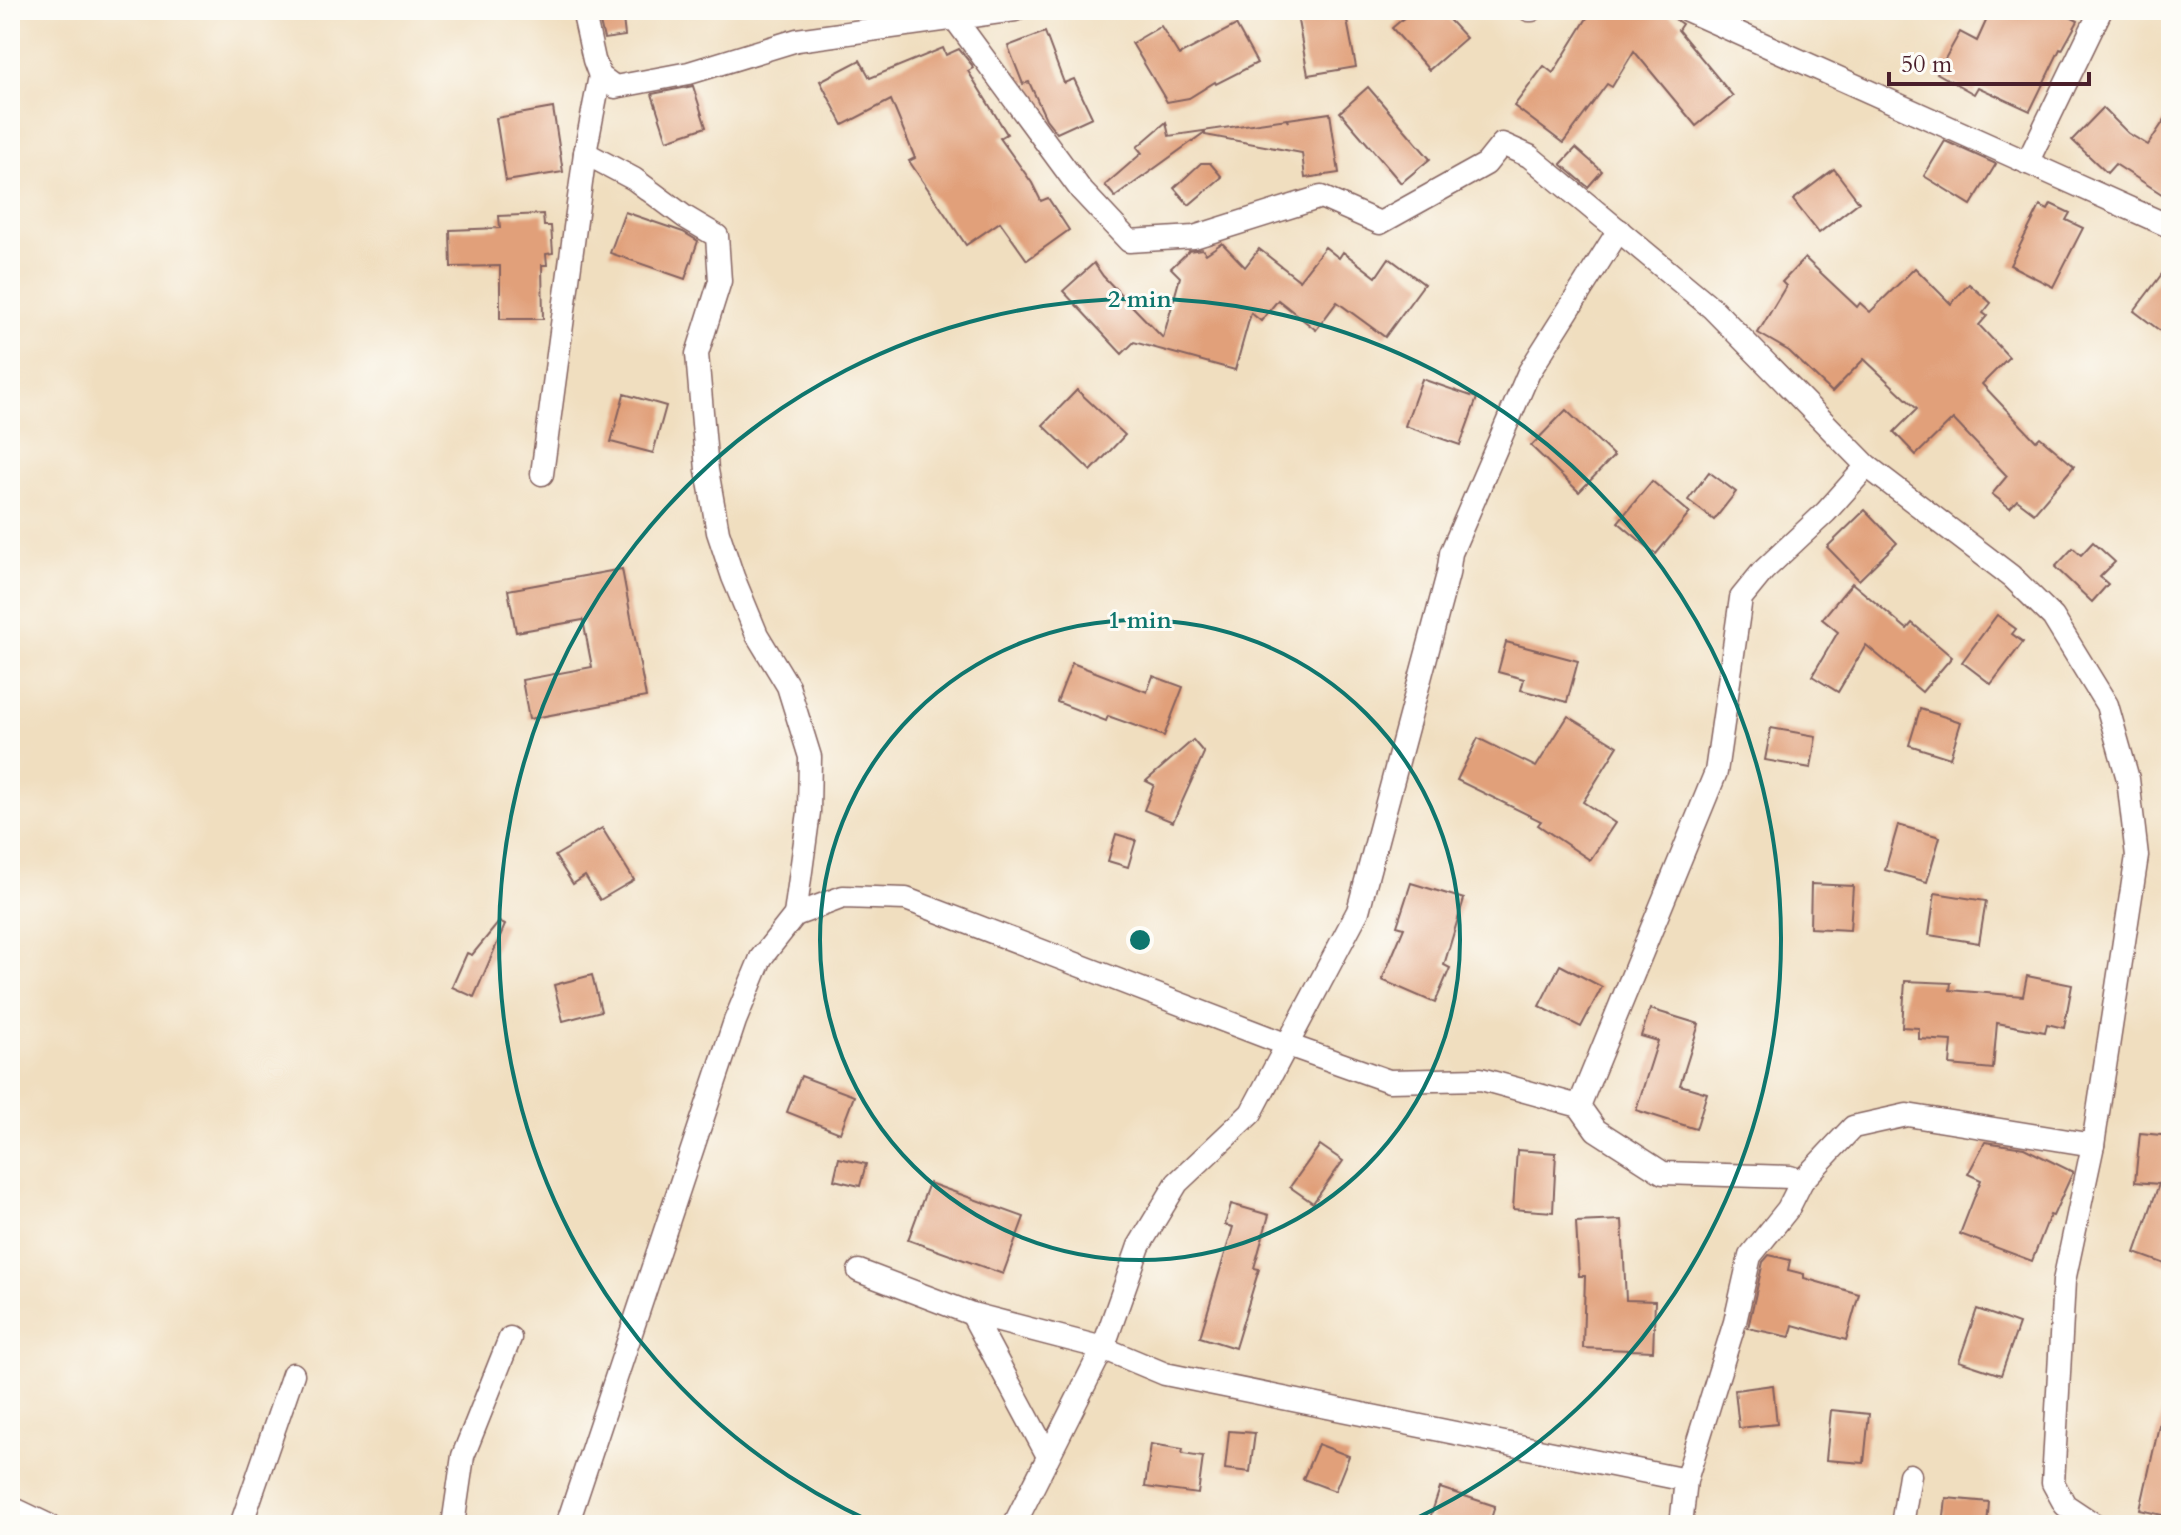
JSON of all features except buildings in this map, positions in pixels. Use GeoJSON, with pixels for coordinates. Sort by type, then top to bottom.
{"type":"FeatureCollection","features":[{"type":"Feature","properties":{"kind":"street"},"geometry":{"type":"LineString","coordinates":[[542,474],[585,153],[600,76],[583,10]]}},
{"type":"Feature","properties":{"kind":"street"},"geometry":{"type":"LineString","coordinates":[[600,76],[615,87],[689,73],[797,40],[1015,10]]}},
{"type":"Feature","properties":{"kind":"street"},"geometry":{"type":"LineString","coordinates":[[1687,10],[2171,227]]}},
{"type":"Feature","properties":{"kind":"street"},"geometry":{"type":"LineString","coordinates":[[2027,163],[2101,10]]}},
{"type":"Feature","properties":{"kind":"street"},"geometry":{"type":"LineString","coordinates":[[955,19],[1081,190],[1129,241],[1194,237],[1321,197],[1380,223],[1486,164],[1502,144],[1529,156],[1712,308],[1867,466],[2011,576],[2053,617],[2107,705],[2128,779],[2137,856],[2093,1145],[2064,1281],[2053,1483],[2065,1505],[2095,1525]]}},
{"type":"Feature","properties":{"kind":"street"},"geometry":{"type":"LineString","coordinates":[[567,1525],[735,1021],[761,958],[795,915],[809,812],[810,757],[788,686],[757,635],[718,532],[707,470],[697,354],[720,281],[717,236],[685,217],[634,179],[585,153]]}},
{"type":"Feature","properties":{"kind":"street"},"geometry":{"type":"LineString","coordinates":[[1014,1525],[1103,1348],[1139,1246],[1177,1183],[1251,1113],[1358,911],[1451,553],[1529,372],[1619,230]]}},
{"type":"Feature","properties":{"kind":"street"},"geometry":{"type":"LineString","coordinates":[[1579,1106],[1716,772],[1741,598],[1763,571],[1826,512],[1867,466]]}},
{"type":"Feature","properties":{"kind":"street"},"geometry":{"type":"LineString","coordinates":[[795,915],[843,897],[906,899],[1389,1081],[1481,1079],[1579,1106],[1596,1130],[1663,1173],[1790,1177],[1802,1181]]}},
{"type":"Feature","properties":{"kind":"street"},"geometry":{"type":"LineString","coordinates":[[1681,1525],[1686,1480],[1735,1322],[1750,1256],[1788,1209],[1802,1181],[1853,1127],[1907,1115],[2093,1145]]}},
{"type":"Feature","properties":{"kind":"street"},"geometry":{"type":"LineString","coordinates":[[859,1271],[972,1314],[1103,1348],[1165,1374],[1686,1480]]}},
{"type":"Feature","properties":{"kind":"street"},"geometry":{"type":"LineString","coordinates":[[972,1314],[1048,1456]]}},
{"type":"Feature","properties":{"kind":"street"},"geometry":{"type":"LineString","coordinates":[[453,1525],[463,1456],[510,1338]]}},
{"type":"Feature","properties":{"kind":"street"},"geometry":{"type":"LineString","coordinates":[[241,1525],[293,1374]]}},
{"type":"Feature","properties":{"kind":"street"},"geometry":{"type":"LineString","coordinates":[[1902,1525],[1910,1475]]}},
{"type":"Feature","properties":{"kind":"street"},"geometry":{"type":"LineString","coordinates":[[10,1507],[48,1525]]}}]}
